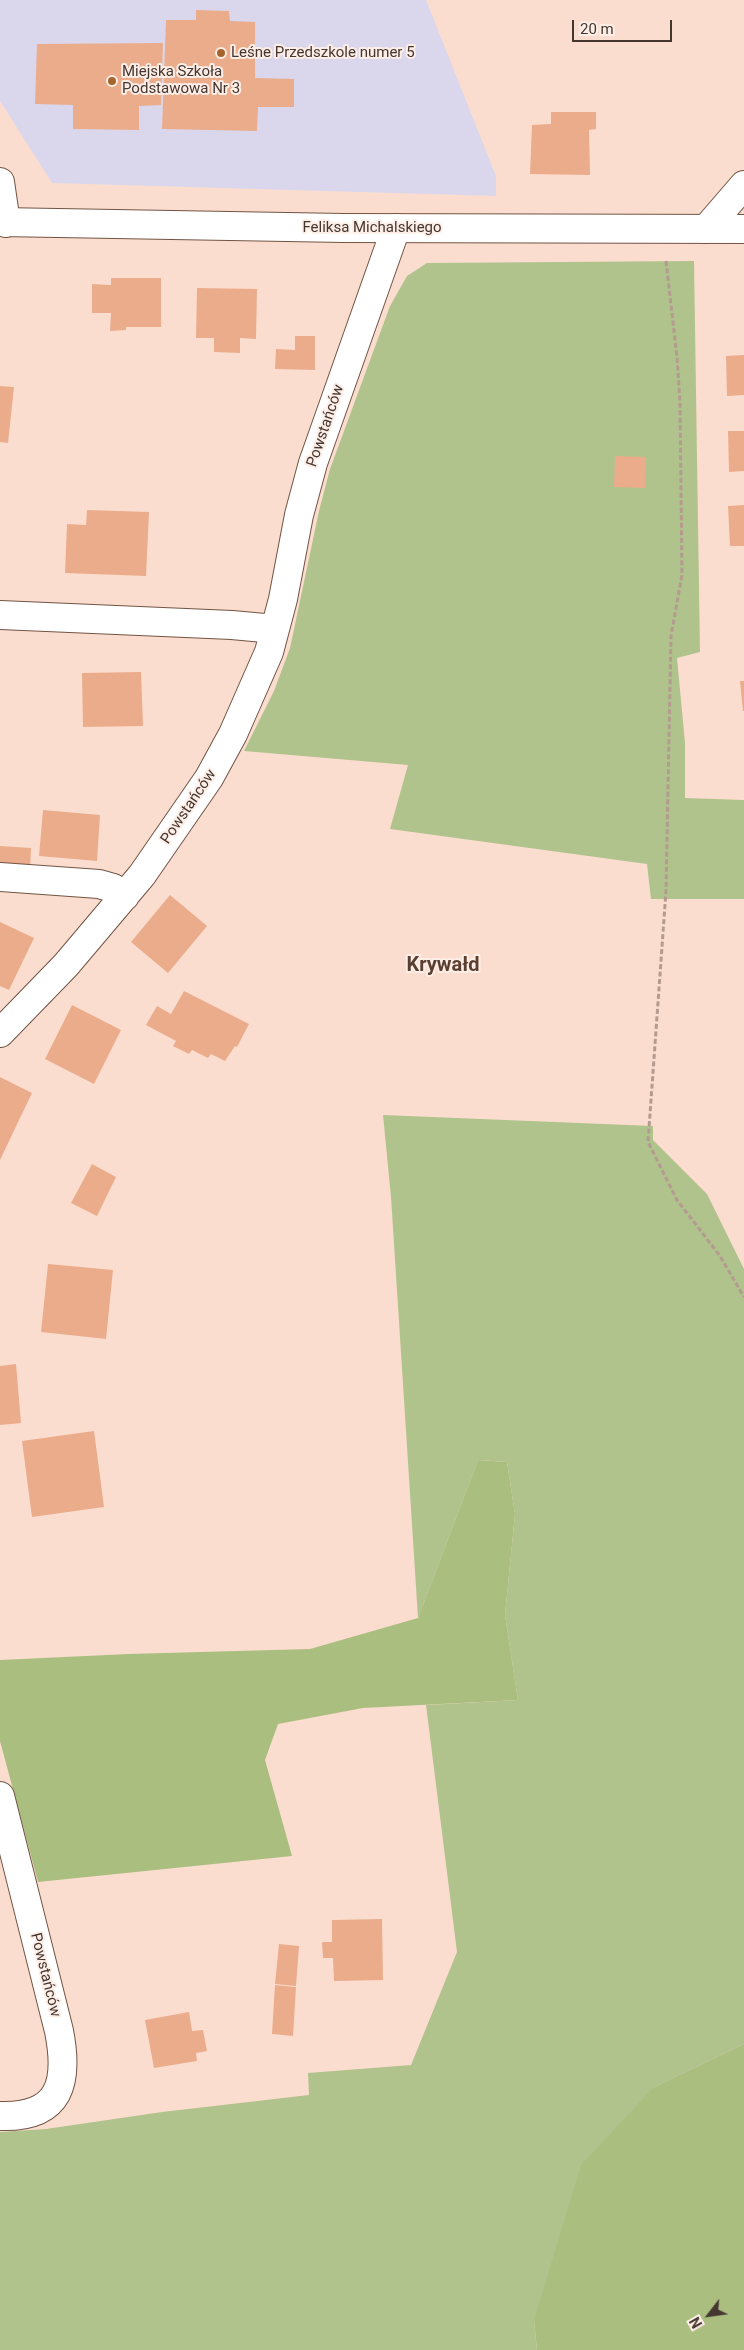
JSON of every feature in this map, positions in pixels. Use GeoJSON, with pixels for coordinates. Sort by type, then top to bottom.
{"type":"FeatureCollection","features":[{"type":"Feature","properties":{"kind":"street"},"geometry":{"type":"LineString","coordinates":[[0,182],[3,223]]}},
{"type":"Feature","properties":{"kind":"street"},"geometry":{"type":"LineString","coordinates":[[706,229],[744,185]]}},
{"type":"Feature","properties":{"kind":"street","name":"Feliksa Michalskiego"},"geometry":{"type":"LineString","coordinates":[[3,223],[396,228],[744,229]]}},
{"type":"Feature","properties":{"kind":"street","name":"Powstańców"},"geometry":{"type":"LineString","coordinates":[[0,1034],[66,965],[125,896],[179,823],[224,754],[260,676],[275,629],[299,515],[313,463],[396,228]]}},
{"type":"Feature","properties":{"kind":"street"},"geometry":{"type":"LineString","coordinates":[[0,615],[232,625],[275,629]]}},
{"type":"Feature","properties":{"kind":"street"},"geometry":{"type":"LineString","coordinates":[[0,877],[99,884],[113,888],[125,896]]}},
{"type":"Feature","properties":{"kind":"street","name":"Powstańców"},"geometry":{"type":"LineString","coordinates":[[0,1796],[59,2031],[64,2064],[60,2087],[41,2108],[22,2115],[0,2116]]}},
{"type":"Feature","properties":{"kind":"path"},"geometry":{"type":"LineString","coordinates":[[664,230],[677,357],[683,553],[682,575],[671,636],[666,891],[648,1142],[678,1200],[720,1256],[744,1297]]}},
{"type":"Feature","properties":{"kind":"shaded area"},"geometry":{"type":"Polygon","coordinates":[[[0,0],[426,0],[496,176],[496,196],[52,183],[0,101],[0,0]]]}},
{"type":"Feature","properties":{"kind":"green space"},"geometry":{"type":"Polygon","coordinates":[[[694,261],[700,652],[677,658],[685,743],[685,798],[744,800],[744,899],[651,899],[647,864],[390,829],[408,765],[244,751],[274,691],[290,648],[319,511],[330,469],[390,306],[407,276],[427,263],[694,261]]]}},
{"type":"Feature","properties":{"kind":"green space"},"geometry":{"type":"Polygon","coordinates":[[[383,1115],[653,1126],[653,1140],[707,1194],[744,1269],[744,2044],[654,2087],[534,2320],[537,2350],[0,2350],[0,2132],[46,2129],[162,2112],[309,2095],[308,2073],[411,2065],[457,1952],[426,1705],[518,1700],[505,1615],[515,1514],[507,1462],[478,1460],[418,1618],[391,1197],[383,1115]]]}},
{"type":"Feature","properties":{"kind":"green space"},"geometry":{"type":"Polygon","coordinates":[[[478,1460],[507,1462],[515,1514],[505,1615],[518,1700],[363,1708],[278,1724],[265,1760],[292,1856],[38,1882],[0,1741],[0,1660],[310,1649],[418,1618],[478,1460]]]}},
{"type":"Feature","properties":{"kind":"green space"},"geometry":{"type":"Polygon","coordinates":[[[744,2044],[744,2350],[537,2350],[534,2320],[581,2165],[654,2087],[744,2044]]]}},
{"type":"Feature","properties":{"kind":"building"},"geometry":{"type":"Polygon","coordinates":[[[196,10],[229,11],[230,21],[255,22],[255,78],[294,79],[294,107],[258,107],[257,131],[162,129],[166,20],[196,20],[196,10]]]}},
{"type":"Feature","properties":{"kind":"building"},"geometry":{"type":"Polygon","coordinates":[[[163,43],[161,105],[139,106],[139,130],[73,129],[73,105],[35,104],[37,44],[163,43]]]}},
{"type":"Feature","properties":{"kind":"building"},"geometry":{"type":"Polygon","coordinates":[[[551,112],[596,112],[596,129],[589,130],[590,175],[530,174],[532,125],[551,124],[551,112]]]}},
{"type":"Feature","properties":{"kind":"building"},"geometry":{"type":"Polygon","coordinates":[[[111,278],[161,278],[161,327],[126,327],[126,330],[110,331],[111,313],[92,313],[92,284],[111,285],[111,278]]]}},
{"type":"Feature","properties":{"kind":"building"},"geometry":{"type":"Polygon","coordinates":[[[197,288],[257,289],[256,339],[240,338],[240,353],[214,352],[214,338],[196,338],[197,288]]]}},
{"type":"Feature","properties":{"kind":"building"},"geometry":{"type":"Polygon","coordinates":[[[295,336],[315,336],[315,370],[275,369],[276,349],[295,350],[295,336]]]}},
{"type":"Feature","properties":{"kind":"building"},"geometry":{"type":"Polygon","coordinates":[[[744,355],[744,395],[727,396],[726,356],[744,355]]]}},
{"type":"Feature","properties":{"kind":"building"},"geometry":{"type":"Polygon","coordinates":[[[0,386],[14,387],[8,443],[0,442],[0,386]]]}},
{"type":"Feature","properties":{"kind":"building"},"geometry":{"type":"Polygon","coordinates":[[[728,431],[744,431],[744,471],[729,472],[728,431]]]}},
{"type":"Feature","properties":{"kind":"building"},"geometry":{"type":"Polygon","coordinates":[[[615,456],[646,457],[645,488],[614,487],[615,456]]]}},
{"type":"Feature","properties":{"kind":"building"},"geometry":{"type":"Polygon","coordinates":[[[744,505],[744,546],[730,546],[728,506],[744,505]]]}},
{"type":"Feature","properties":{"kind":"building"},"geometry":{"type":"Polygon","coordinates":[[[87,510],[149,512],[146,576],[65,573],[67,524],[86,525],[87,510]]]}},
{"type":"Feature","properties":{"kind":"building"},"geometry":{"type":"Polygon","coordinates":[[[141,672],[143,726],[83,727],[82,673],[141,672]]]}},
{"type":"Feature","properties":{"kind":"building"},"geometry":{"type":"Polygon","coordinates":[[[740,681],[744,681],[744,711],[743,711],[740,681]]]}},
{"type":"Feature","properties":{"kind":"building"},"geometry":{"type":"Polygon","coordinates":[[[43,810],[100,815],[97,861],[39,856],[43,810]]]}},
{"type":"Feature","properties":{"kind":"building"},"geometry":{"type":"Polygon","coordinates":[[[0,846],[31,848],[30,871],[0,869],[0,846]]]}},
{"type":"Feature","properties":{"kind":"building"},"geometry":{"type":"Polygon","coordinates":[[[170,895],[207,926],[168,973],[131,942],[170,895]]]}},
{"type":"Feature","properties":{"kind":"building"},"geometry":{"type":"Polygon","coordinates":[[[0,922],[34,938],[9,990],[0,986],[0,922]]]}},
{"type":"Feature","properties":{"kind":"building"},"geometry":{"type":"Polygon","coordinates":[[[184,991],[249,1024],[237,1047],[235,1046],[225,1061],[211,1054],[208,1058],[192,1050],[189,1054],[173,1046],[176,1041],[146,1025],[157,1006],[171,1014],[184,991]]]}},
{"type":"Feature","properties":{"kind":"building"},"geometry":{"type":"Polygon","coordinates":[[[72,1005],[121,1030],[94,1084],[45,1059],[72,1005]]]}},
{"type":"Feature","properties":{"kind":"building"},"geometry":{"type":"Polygon","coordinates":[[[0,1077],[32,1093],[0,1160],[0,1077]]]}},
{"type":"Feature","properties":{"kind":"building"},"geometry":{"type":"Polygon","coordinates":[[[92,1164],[116,1177],[97,1216],[71,1203],[92,1164]]]}},
{"type":"Feature","properties":{"kind":"building"},"geometry":{"type":"Polygon","coordinates":[[[48,1264],[113,1270],[106,1339],[41,1332],[48,1264]]]}},
{"type":"Feature","properties":{"kind":"building"},"geometry":{"type":"Polygon","coordinates":[[[16,1364],[21,1423],[0,1425],[0,1366],[16,1364]]]}},
{"type":"Feature","properties":{"kind":"building"},"geometry":{"type":"Polygon","coordinates":[[[94,1431],[104,1507],[32,1517],[22,1441],[94,1431]]]}},
{"type":"Feature","properties":{"kind":"building"},"geometry":{"type":"Polygon","coordinates":[[[382,1919],[383,1980],[334,1981],[333,1958],[323,1958],[322,1942],[332,1942],[332,1920],[382,1919]]]}},
{"type":"Feature","properties":{"kind":"building"},"geometry":{"type":"Polygon","coordinates":[[[279,1944],[299,1946],[296,1986],[275,1984],[279,1944]]]}},
{"type":"Feature","properties":{"kind":"building"},"geometry":{"type":"Polygon","coordinates":[[[275,1985],[296,1987],[293,2036],[272,2034],[275,1985]]]}},
{"type":"Feature","properties":{"kind":"building"},"geometry":{"type":"Polygon","coordinates":[[[189,2012],[192,2031],[203,2030],[207,2051],[196,2053],[197,2061],[154,2068],[145,2020],[189,2012]]]}},
{"type":"Feature","properties":{"kind":"place","name":"Leśne Przedszkole numer 5"},"geometry":{"type":"Point","coordinates":[221,53]}},
{"type":"Feature","properties":{"kind":"place","name":"Miejska Szkoła Podstawowa Nr 3"},"geometry":{"type":"Point","coordinates":[112,81]}},
{"type":"Feature","properties":{"kind":"district","name":"Krywałd"},"geometry":{"type":"Point","coordinates":[443,966]}}]}
